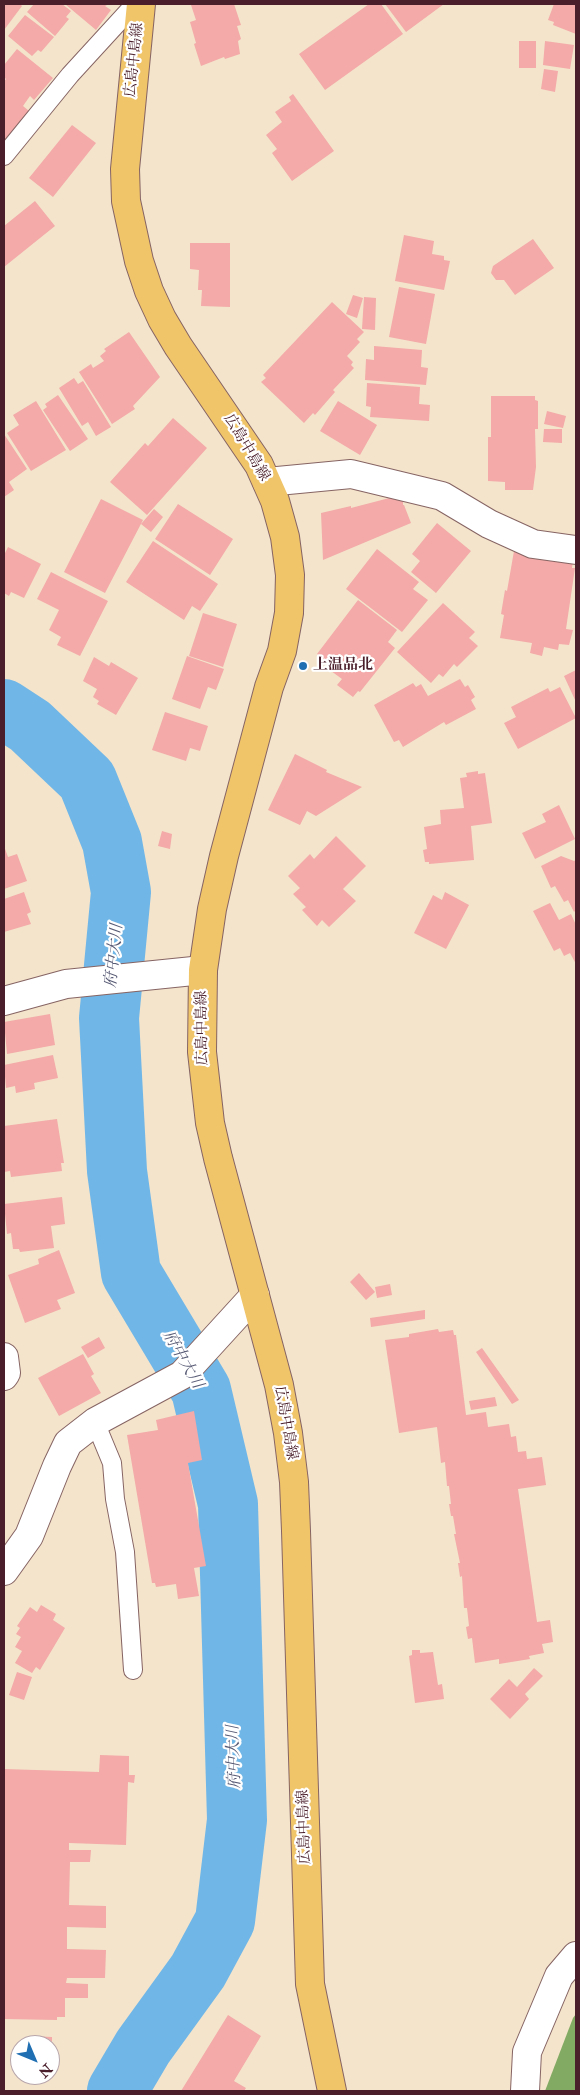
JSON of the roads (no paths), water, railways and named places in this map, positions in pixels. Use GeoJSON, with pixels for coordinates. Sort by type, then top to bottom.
{"type":"FeatureCollection","features":[{"type":"Feature","properties":{"kind":"main road","name":"広島中島線"},"geometry":{"type":"LineString","coordinates":[[141,4],[125,169],[126,200],[138,261],[162,319],[178,346],[259,465],[275,501],[285,537],[290,575],[289,614],[282,651],[270,687],[219,874],[212,909],[203,970],[202,1052],[210,1123],[279,1385],[288,1433],[294,1482],[310,1984],[332,2091]]}},
{"type":"Feature","properties":{"kind":"street"},"geometry":{"type":"LineString","coordinates":[[266,482],[352,474],[442,496],[489,524],[533,544],[576,550]]}},
{"type":"Feature","properties":{"kind":"street"},"geometry":{"type":"LineString","coordinates":[[4,1001],[66,984],[203,970]]}},
{"type":"Feature","properties":{"kind":"street"},"geometry":{"type":"LineString","coordinates":[[4,1571],[29,1536],[68,1443],[95,1422],[182,1375],[255,1294]]}},
{"type":"Feature","properties":{"kind":"street"},"geometry":{"type":"LineString","coordinates":[[4,1357],[6,1373],[4,1376]]}},
{"type":"Feature","properties":{"kind":"street"},"geometry":{"type":"LineString","coordinates":[[525,2091],[527,2052],[559,1976],[576,1956]]}},
{"type":"Feature","properties":{"kind":"lane"},"geometry":{"type":"LineString","coordinates":[[4,156],[70,75],[134,4]]}},
{"type":"Feature","properties":{"kind":"lane"},"geometry":{"type":"LineString","coordinates":[[95,1422],[112,1463],[115,1499],[125,1552],[133,1670]]}},
{"type":"Feature","properties":{"kind":"waterway","name":"府中大川"},"geometry":{"type":"LineString","coordinates":[[4,709],[30,726],[87,780],[112,842],[121,892],[109,1018],[117,1171],[131,1273],[201,1390],[228,1504],[237,1820],[225,1921],[198,1971],[143,2047],[117,2091]]}},
{"type":"Feature","properties":{"kind":"place","name":"上温品北"},"geometry":{"type":"Point","coordinates":[303,666]}}]}
